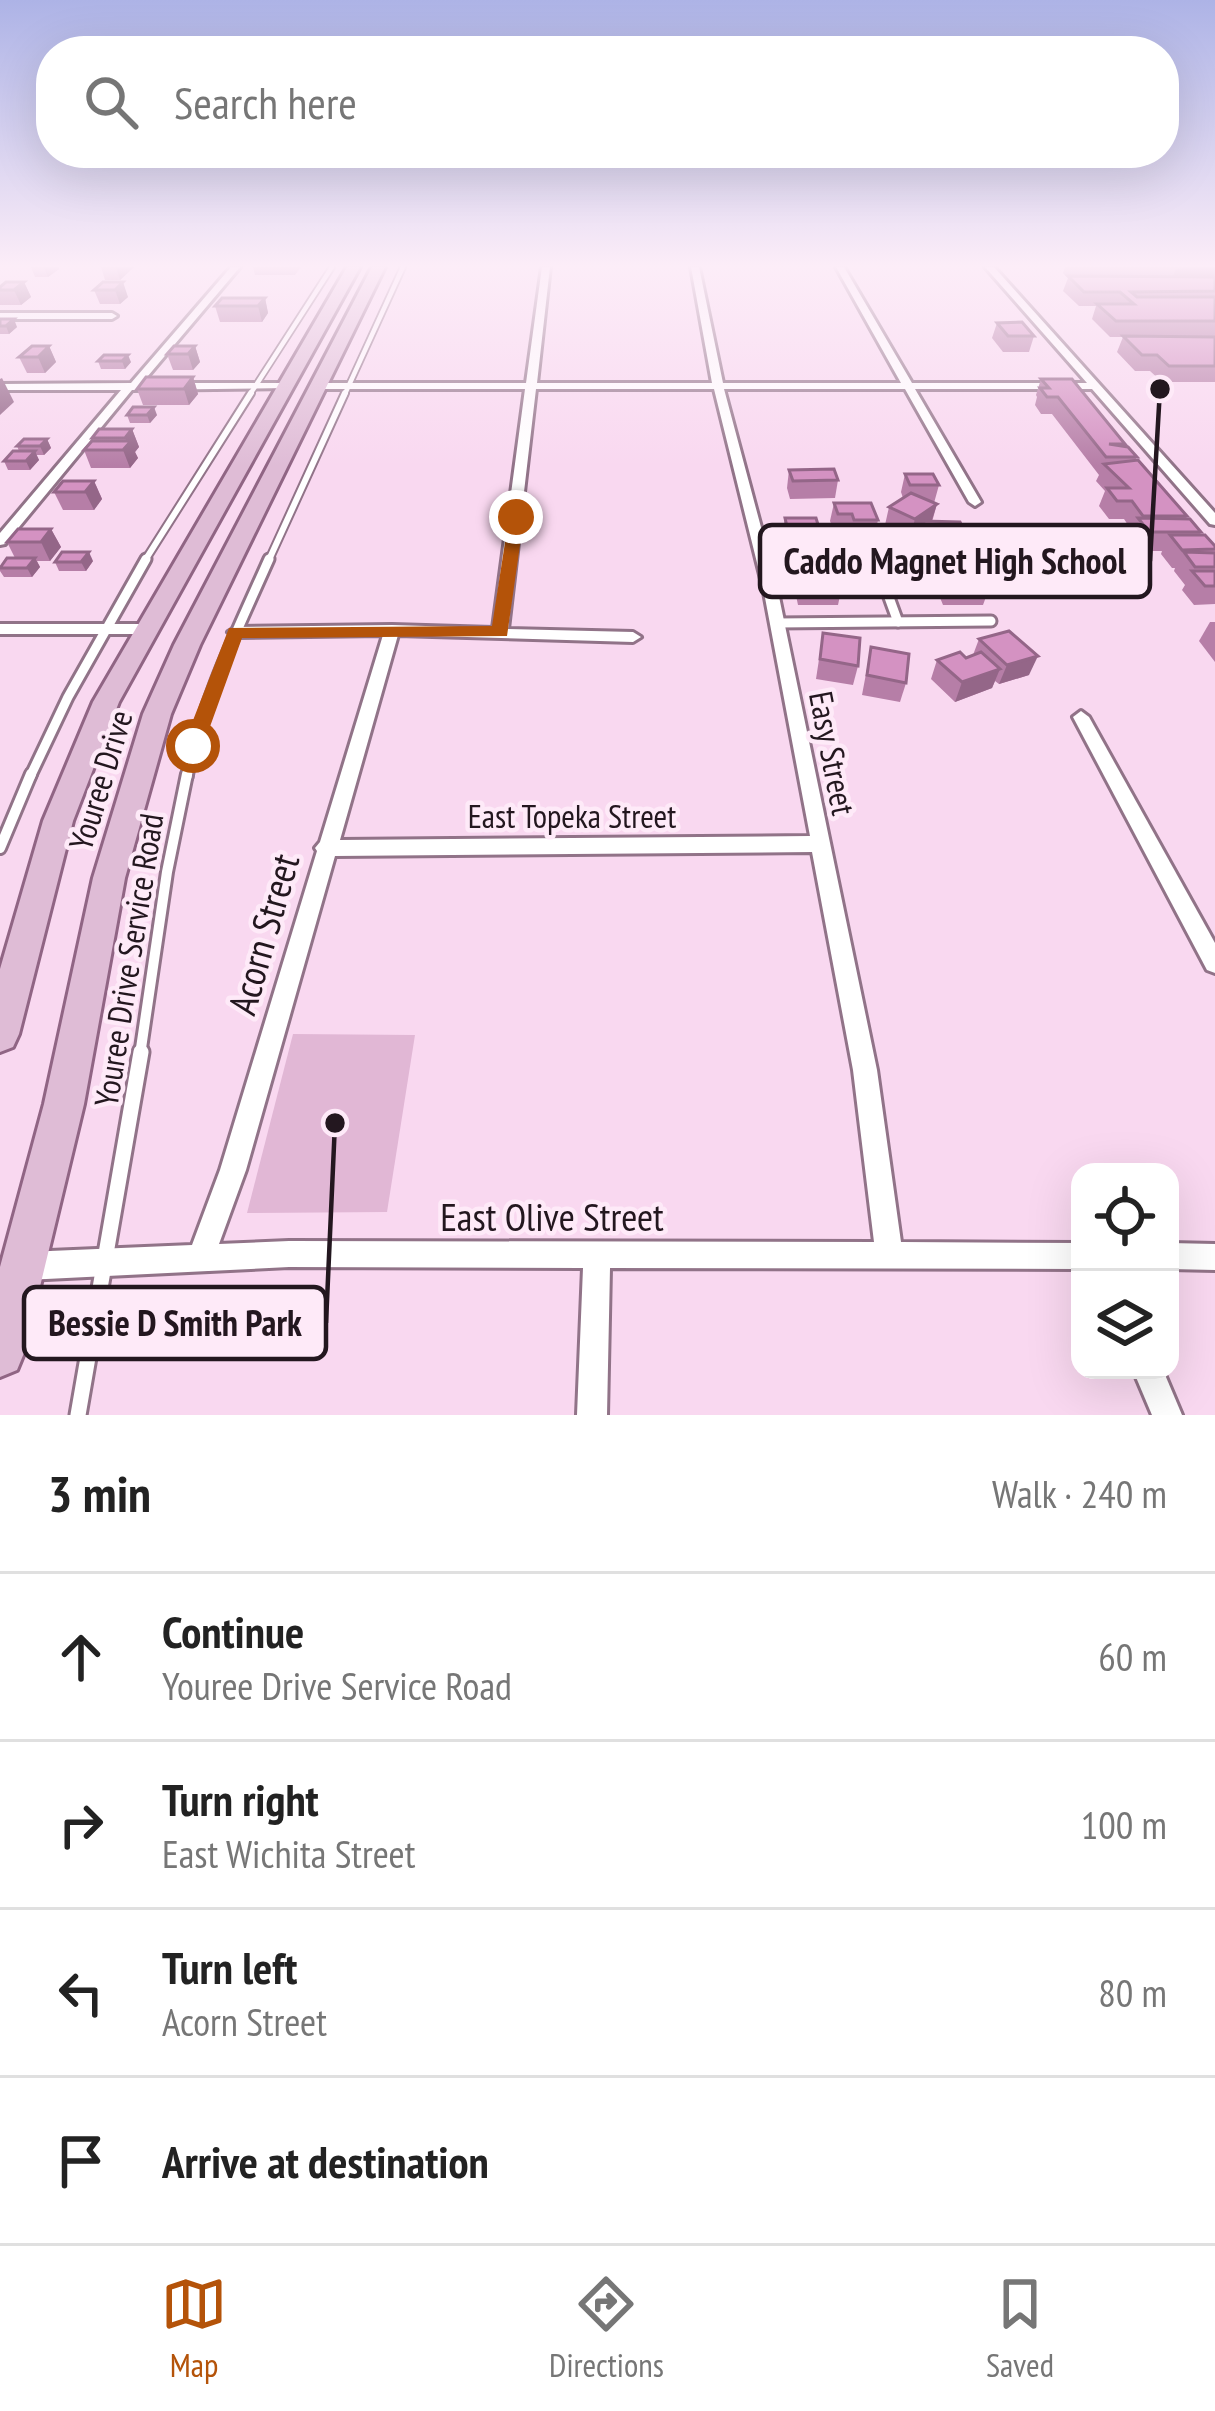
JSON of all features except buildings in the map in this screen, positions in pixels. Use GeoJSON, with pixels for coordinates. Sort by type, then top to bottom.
{"type":"FeatureCollection","features":[{"type":"Feature","properties":{"kind":"main road","name":"Youree Drive"},"geometry":{"type":"LineString","coordinates":[[0,1034],[58,821],[106,702],[271,386],[308,333]]}},
{"type":"Feature","properties":{"kind":"main road","name":"Youree Drive"},"geometry":{"type":"LineString","coordinates":[[0,1353],[12,1266],[64,1104],[109,878],[157,714],[333,386],[353,333]]}},
{"type":"Feature","properties":{"kind":"main road"},"geometry":{"type":"LineString","coordinates":[[271,386],[333,386]]}},
{"type":"Feature","properties":{"kind":"street"},"geometry":{"type":"LineString","coordinates":[[0,542],[178,333]]}},
{"type":"Feature","properties":{"kind":"street"},"geometry":{"type":"LineString","coordinates":[[500,632],[538,333]]}},
{"type":"Feature","properties":{"kind":"street","name":"Easy Street"},"geometry":{"type":"LineString","coordinates":[[708,333],[777,623],[865,1070],[889,1256]]}},
{"type":"Feature","properties":{"kind":"street"},"geometry":{"type":"LineString","coordinates":[[877,333],[975,502]]}},
{"type":"Feature","properties":{"kind":"street"},"geometry":{"type":"LineString","coordinates":[[1048,333],[1215,521]]}},
{"type":"Feature","properties":{"kind":"street"},"geometry":{"type":"LineString","coordinates":[[0,387],[271,386]]}},
{"type":"Feature","properties":{"kind":"street"},"geometry":{"type":"LineString","coordinates":[[333,386],[1097,388]]}},
{"type":"Feature","properties":{"kind":"street"},"geometry":{"type":"LineString","coordinates":[[0,629],[145,629]]}},
{"type":"Feature","properties":{"kind":"street"},"geometry":{"type":"LineString","coordinates":[[236,632],[392,630],[633,637]]}},
{"type":"Feature","properties":{"kind":"street","name":"Acorn Street"},"geometry":{"type":"LineString","coordinates":[[200,1256],[233,1170],[392,630]]}},
{"type":"Feature","properties":{"kind":"street"},"geometry":{"type":"LineString","coordinates":[[1081,717],[1215,963]]}},
{"type":"Feature","properties":{"kind":"street","name":"East Topeka Street"},"geometry":{"type":"LineString","coordinates":[[325,848],[820,844]]}},
{"type":"Feature","properties":{"kind":"street","name":"East Olive Street"},"geometry":{"type":"LineString","coordinates":[[12,1266],[106,1265],[200,1256],[1071,1256]]}},
{"type":"Feature","properties":{"kind":"street"},"geometry":{"type":"LineString","coordinates":[[592,1415],[597,1256]]}},
{"type":"Feature","properties":{"kind":"street"},"geometry":{"type":"LineString","coordinates":[[1179,1256],[1215,1256]]}},
{"type":"Feature","properties":{"kind":"street"},"geometry":{"type":"LineString","coordinates":[[1152,1379],[1167,1415]]}},
{"type":"Feature","properties":{"kind":"lane"},"geometry":{"type":"LineString","coordinates":[[0,848],[40,752],[104,631],[271,386],[298,333]]}},
{"type":"Feature","properties":{"kind":"lane","name":"Youree Drive Service Road"},"geometry":{"type":"LineString","coordinates":[[78,1415],[179,805],[193,746],[333,386],[364,333]]}},
{"type":"Feature","properties":{"kind":"lane"},"geometry":{"type":"LineString","coordinates":[[874,556],[898,622]]}},
{"type":"Feature","properties":{"kind":"lane"},"geometry":{"type":"LineString","coordinates":[[777,623],[991,621]]}},
{"type":"Feature","properties":{"kind":"shaded area"},"geometry":{"type":"Polygon","coordinates":[[[293,1034],[415,1035],[387,1212],[247,1213],[293,1034]]]}},
{"type":"Feature","properties":{"kind":"place","name":"Caddo Magnet High School"},"geometry":{"type":"Point","coordinates":[1160,389]}},
{"type":"Feature","properties":{"kind":"place","name":"Bessie D Smith Park"},"geometry":{"type":"Point","coordinates":[335,1123]}},
{"type":"Feature","properties":{"kind":"route"},"geometry":{"type":"LineString","coordinates":[[193,746],[236,632],[500,632],[516,517]]}}]}
